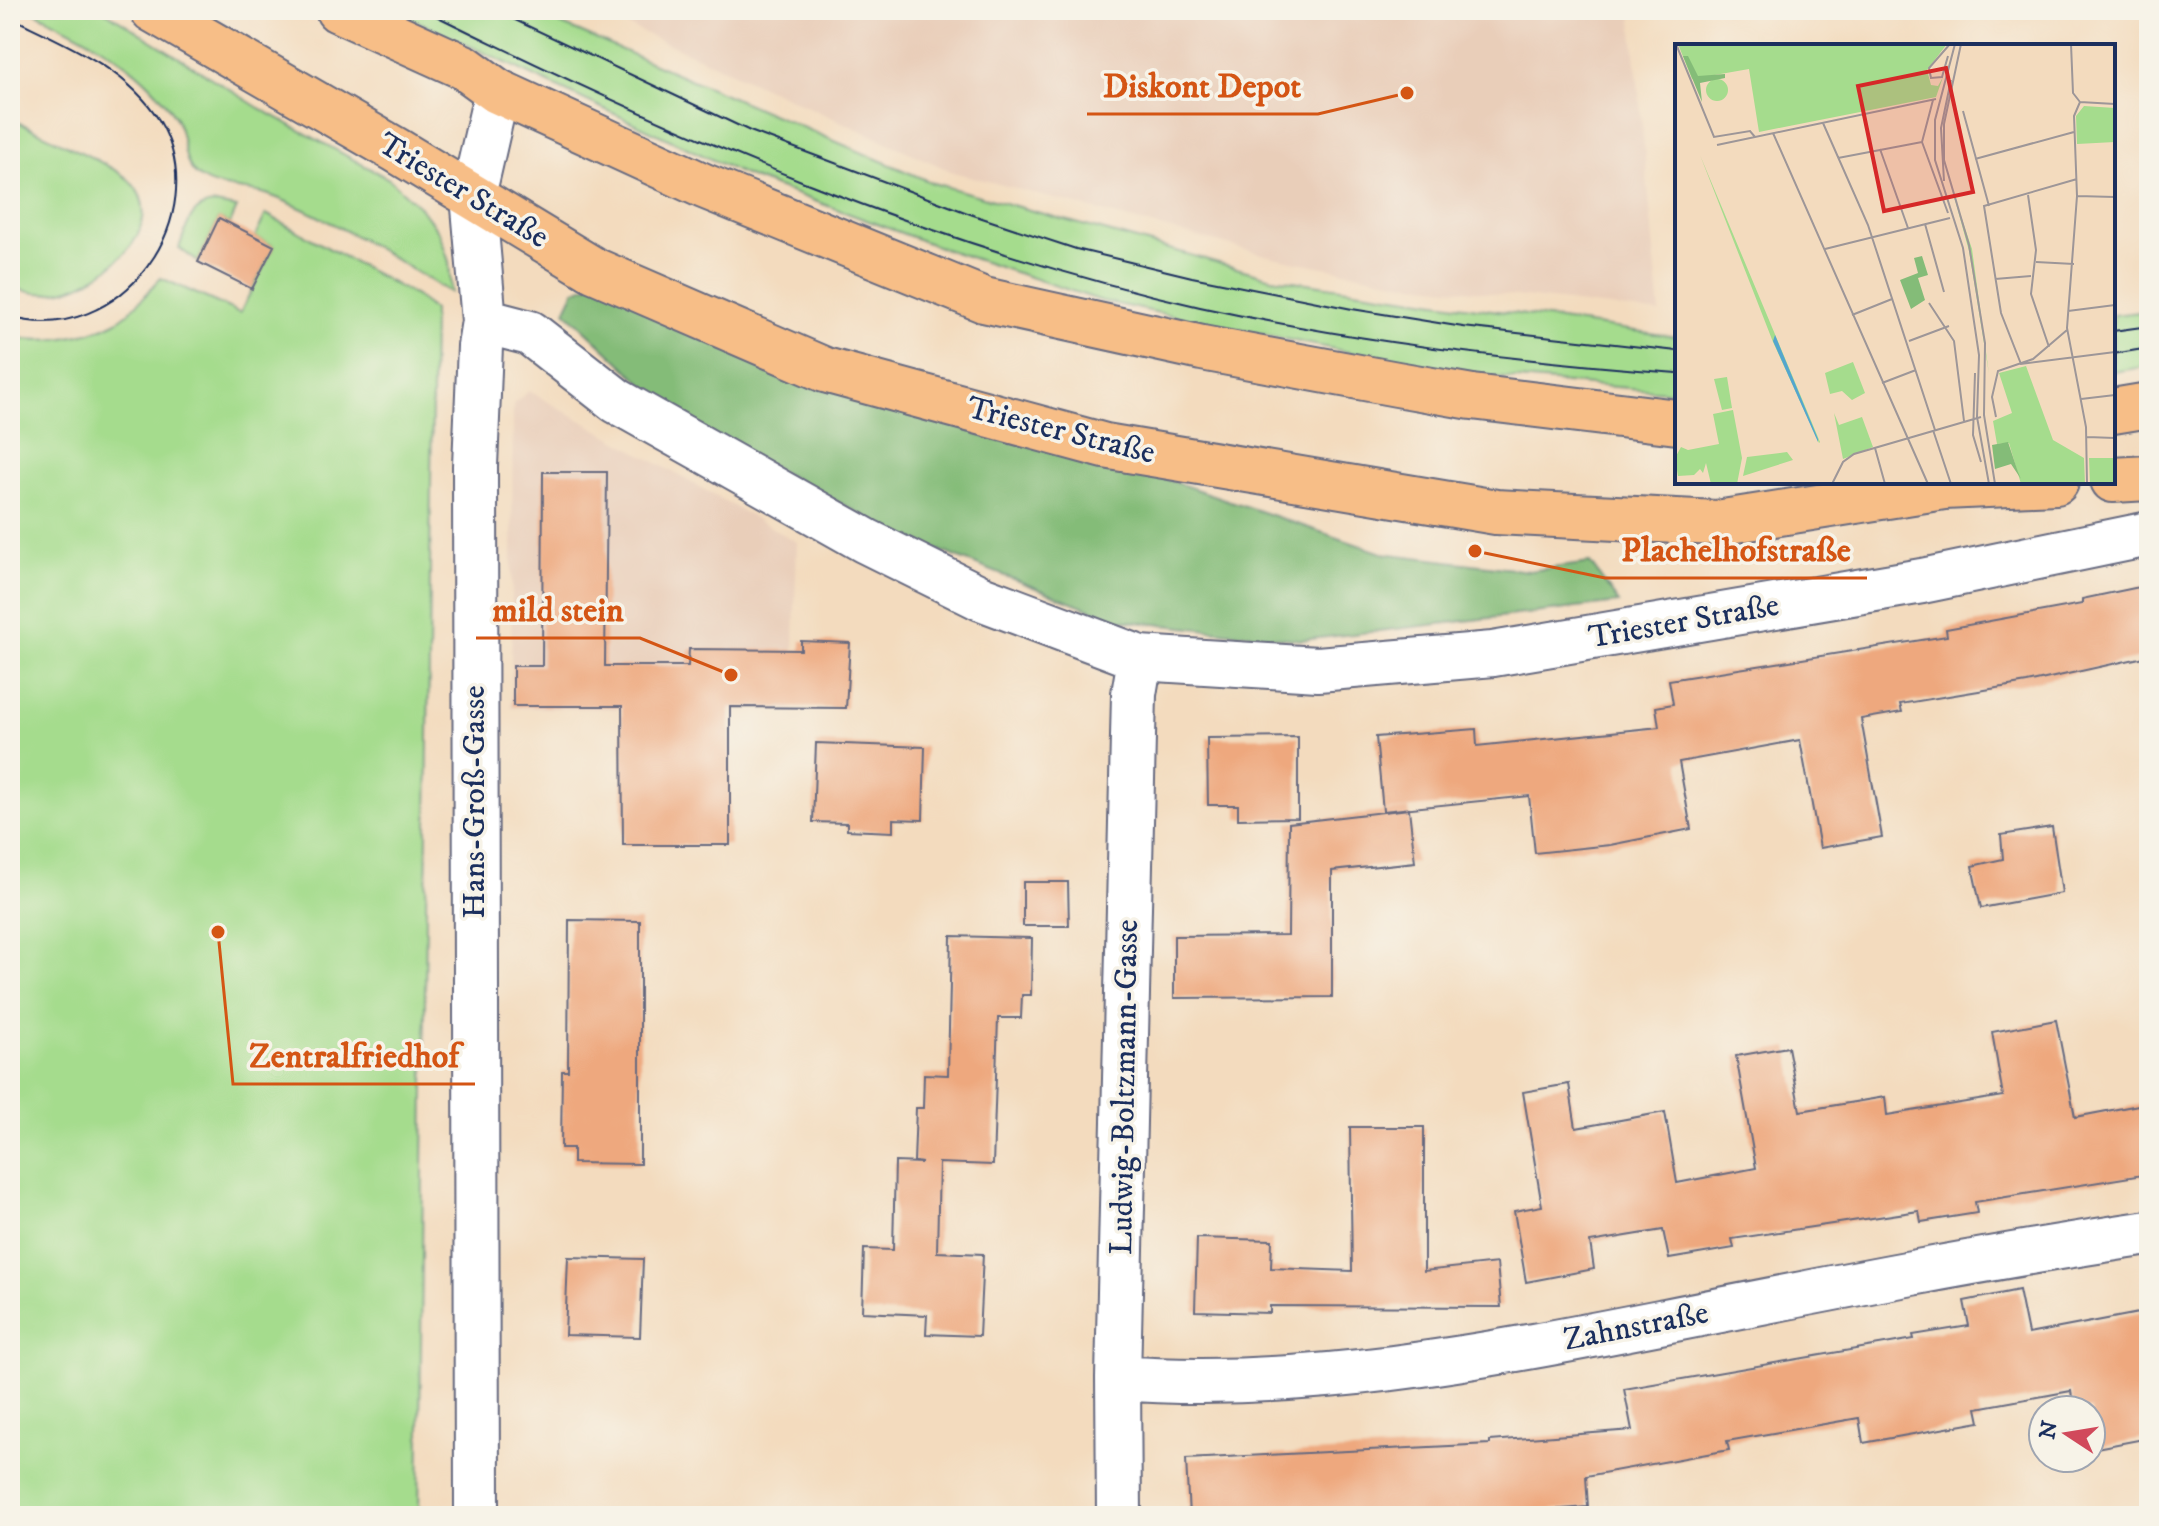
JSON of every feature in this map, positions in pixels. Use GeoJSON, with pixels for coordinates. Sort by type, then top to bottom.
{"type":"FeatureCollection","features":[{"type":"Feature","properties":{"kind":"main road","name":"Triester Straße"},"geometry":{"type":"LineString","coordinates":[[153,10],[594,270],[825,370],[1105,446],[1496,512],[1717,523],[1944,487],[2011,484]]}},
{"type":"Feature","properties":{"kind":"main road"},"geometry":{"type":"LineString","coordinates":[[338,10],[464,67],[497,91],[704,186],[984,300],[1202,348],[1397,384],[1675,422]]}},
{"type":"Feature","properties":{"kind":"main road"},"geometry":{"type":"LineString","coordinates":[[2115,411],[2149,405]]}},
{"type":"Feature","properties":{"kind":"main road"},"geometry":{"type":"LineString","coordinates":[[2115,480],[2149,478]]}},
{"type":"Feature","properties":{"kind":"street","name":"Hans-Groß-Gasse"},"geometry":{"type":"LineString","coordinates":[[477,1516],[475,466],[480,346],[484,321],[473,196],[497,91]]}},
{"type":"Feature","properties":{"kind":"street","name":"Triester Straße"},"geometry":{"type":"LineString","coordinates":[[484,321],[530,333],[617,401],[866,541],[981,598],[1140,658],[1318,669],[1493,654],[1922,581],[2149,534]]}},
{"type":"Feature","properties":{"kind":"street","name":"Ludwig-Boltzmann-Gasse"},"geometry":{"type":"LineString","coordinates":[[1119,1516],[1118,1378],[1134,694],[1140,658]]}},
{"type":"Feature","properties":{"kind":"street","name":"Zahnstraße"},"geometry":{"type":"LineString","coordinates":[[1118,1378],[1156,1381],[1310,1377],[1497,1355],[2002,1255],[2149,1233]]}},
{"type":"Feature","properties":{"kind":"shaded area"},"geometry":{"type":"Polygon","coordinates":[[[593,10],[1631,10],[1660,313],[1406,283],[1277,258],[953,172],[593,10]]]}},
{"type":"Feature","properties":{"kind":"shaded area"},"geometry":{"type":"Polygon","coordinates":[[[529,391],[797,542],[792,710],[511,708],[513,404],[529,391]]]}},
{"type":"Feature","properties":{"kind":"green space"},"geometry":{"type":"Polygon","coordinates":[[[31,10],[103,10],[259,108],[389,179],[419,206],[439,232],[449,262],[451,293],[362,240],[292,204],[261,193],[223,187],[199,177],[186,157],[175,117],[146,81],[111,53],[31,10]]]}},
{"type":"Feature","properties":{"kind":"green space"},"geometry":{"type":"Polygon","coordinates":[[[393,10],[528,10],[933,183],[1272,278],[1675,337],[1675,392],[1455,374],[1102,301],[942,248],[747,176],[393,10]]]}},
{"type":"Feature","properties":{"kind":"green space"},"geometry":{"type":"Polygon","coordinates":[[[10,118],[122,174],[141,199],[143,218],[137,236],[125,253],[90,280],[70,289],[42,293],[10,286],[10,118]]]}},
{"type":"Feature","properties":{"kind":"green space"},"geometry":{"type":"Polygon","coordinates":[[[206,205],[237,208],[230,224],[219,219],[198,262],[179,248],[194,213],[206,205]]]}},
{"type":"Feature","properties":{"kind":"green space"},"geometry":{"type":"Polygon","coordinates":[[[266,214],[416,296],[433,310],[419,1516],[10,1516],[10,336],[49,339],[104,327],[128,313],[161,278],[240,313],[274,246],[255,237],[266,214]]]}},
{"type":"Feature","properties":{"kind":"green space"},"geometry":{"type":"Polygon","coordinates":[[[594,283],[1382,553],[1529,571],[1590,563],[1619,603],[1302,640],[1118,620],[900,535],[677,416],[565,311],[575,290],[594,283]]]}},
{"type":"Feature","properties":{"kind":"green space"},"geometry":{"type":"Polygon","coordinates":[[[2149,311],[2149,366],[2115,372],[2115,315],[2149,311]]]}},
{"type":"Feature","properties":{"kind":"building"},"geometry":{"type":"Polygon","coordinates":[[[219,218],[274,246],[252,289],[198,262],[219,218]]]}},
{"type":"Feature","properties":{"kind":"building"},"geometry":{"type":"Polygon","coordinates":[[[543,472],[607,472],[605,666],[688,666],[689,649],[801,650],[801,641],[850,643],[846,708],[730,707],[730,845],[623,845],[622,706],[513,706],[513,666],[542,666],[543,472]]]}},
{"type":"Feature","properties":{"kind":"building"},"geometry":{"type":"Polygon","coordinates":[[[2149,585],[2149,656],[2027,683],[1900,704],[1902,712],[1861,719],[1882,837],[1820,848],[1800,740],[1679,762],[1691,829],[1610,845],[1535,853],[1529,796],[1383,811],[1376,737],[1476,729],[1477,746],[1659,727],[1656,707],[1673,704],[1669,680],[1947,636],[1946,629],[2082,604],[2082,599],[2149,585]]]}},
{"type":"Feature","properties":{"kind":"building"},"geometry":{"type":"Polygon","coordinates":[[[1298,737],[1298,818],[1238,819],[1238,805],[1208,805],[1207,738],[1298,737]]]}},
{"type":"Feature","properties":{"kind":"building"},"geometry":{"type":"Polygon","coordinates":[[[816,743],[925,747],[923,820],[893,819],[893,832],[847,830],[847,823],[813,822],[816,743]]]}},
{"type":"Feature","properties":{"kind":"building"},"geometry":{"type":"Polygon","coordinates":[[[1409,809],[1415,862],[1332,871],[1332,997],[1174,998],[1174,936],[1288,935],[1289,823],[1409,809]]]}},
{"type":"Feature","properties":{"kind":"building"},"geometry":{"type":"Polygon","coordinates":[[[2052,827],[2062,893],[1981,908],[1972,866],[2003,859],[2001,835],[2052,827]]]}},
{"type":"Feature","properties":{"kind":"building"},"geometry":{"type":"Polygon","coordinates":[[[1023,882],[1068,882],[1069,926],[1023,926],[1023,882]]]}},
{"type":"Feature","properties":{"kind":"building"},"geometry":{"type":"Polygon","coordinates":[[[569,920],[640,921],[640,1164],[573,1163],[573,1148],[561,1148],[562,1071],[568,1071],[569,920]]]}},
{"type":"Feature","properties":{"kind":"building"},"geometry":{"type":"Polygon","coordinates":[[[951,936],[1032,938],[1031,995],[1022,995],[1021,1018],[998,1018],[993,1165],[939,1163],[937,1252],[983,1254],[979,1336],[926,1334],[927,1315],[862,1312],[864,1249],[893,1250],[895,1162],[922,1163],[914,1162],[916,1108],[923,1108],[924,1074],[948,1075],[951,936]]]}},
{"type":"Feature","properties":{"kind":"building"},"geometry":{"type":"Polygon","coordinates":[[[2056,1020],[2075,1117],[2149,1103],[2149,1174],[1975,1202],[1977,1213],[1921,1222],[1919,1211],[1732,1239],[1734,1248],[1669,1259],[1663,1230],[1590,1242],[1594,1269],[1526,1282],[1514,1211],[1542,1206],[1523,1092],[1569,1084],[1576,1128],[1665,1112],[1677,1183],[1756,1168],[1736,1056],[1788,1047],[1800,1111],[1885,1097],[1887,1115],[2003,1096],[1992,1032],[2056,1020]]]}},
{"type":"Feature","properties":{"kind":"building"},"geometry":{"type":"Polygon","coordinates":[[[1350,1127],[1424,1127],[1424,1271],[1497,1263],[1501,1307],[1270,1306],[1270,1313],[1195,1311],[1197,1238],[1272,1240],[1271,1268],[1352,1271],[1350,1127]]]}},
{"type":"Feature","properties":{"kind":"building"},"geometry":{"type":"Polygon","coordinates":[[[568,1257],[643,1259],[640,1337],[565,1335],[568,1257]]]}},
{"type":"Feature","properties":{"kind":"building"},"geometry":{"type":"Polygon","coordinates":[[[2019,1290],[2028,1334],[2149,1311],[2149,1438],[2107,1446],[2107,1394],[2071,1394],[2071,1391],[2027,1394],[2027,1399],[1977,1408],[1980,1422],[1863,1443],[1859,1418],[1727,1441],[1729,1450],[1586,1476],[1588,1507],[1468,1516],[1189,1516],[1186,1459],[1490,1444],[1490,1441],[1632,1430],[1624,1389],[1914,1339],[1913,1335],[1969,1326],[1964,1301],[2019,1290]]]}},
{"type":"Feature","properties":{"kind":"tram line"},"geometry":{"type":"LineString","coordinates":[[424,10],[612,100],[803,182],[901,219],[1099,282],[1200,307],[1378,340],[1557,363],[1675,373]]}},
{"type":"Feature","properties":{"kind":"tram line"},"geometry":{"type":"LineString","coordinates":[[494,10],[750,131],[973,215],[1076,249],[1192,277],[1352,309],[1463,327],[1675,351]]}},
{"type":"Feature","properties":{"kind":"tram line"},"geometry":{"type":"LineString","coordinates":[[10,17],[72,47],[112,71],[146,102],[159,120],[174,158],[176,196],[166,233],[147,267],[120,294],[87,313],[50,322],[10,317]]}},
{"type":"Feature","properties":{"kind":"tram line"},"geometry":{"type":"LineString","coordinates":[[2115,331],[2149,326]]}},
{"type":"Feature","properties":{"kind":"tram line"},"geometry":{"type":"LineString","coordinates":[[2115,354],[2149,348]]}},
{"type":"Feature","properties":{"kind":"place","name":"Diskont Depot"},"geometry":{"type":"Point","coordinates":[1407,93]}},
{"type":"Feature","properties":{"kind":"place","name":"Plachelhofstraße"},"geometry":{"type":"Point","coordinates":[1475,551]}},
{"type":"Feature","properties":{"kind":"place","name":"mild stein"},"geometry":{"type":"Point","coordinates":[731,675]}},
{"type":"Feature","properties":{"kind":"place","name":"Zentralfriedhof"},"geometry":{"type":"Point","coordinates":[218,932]}}]}
